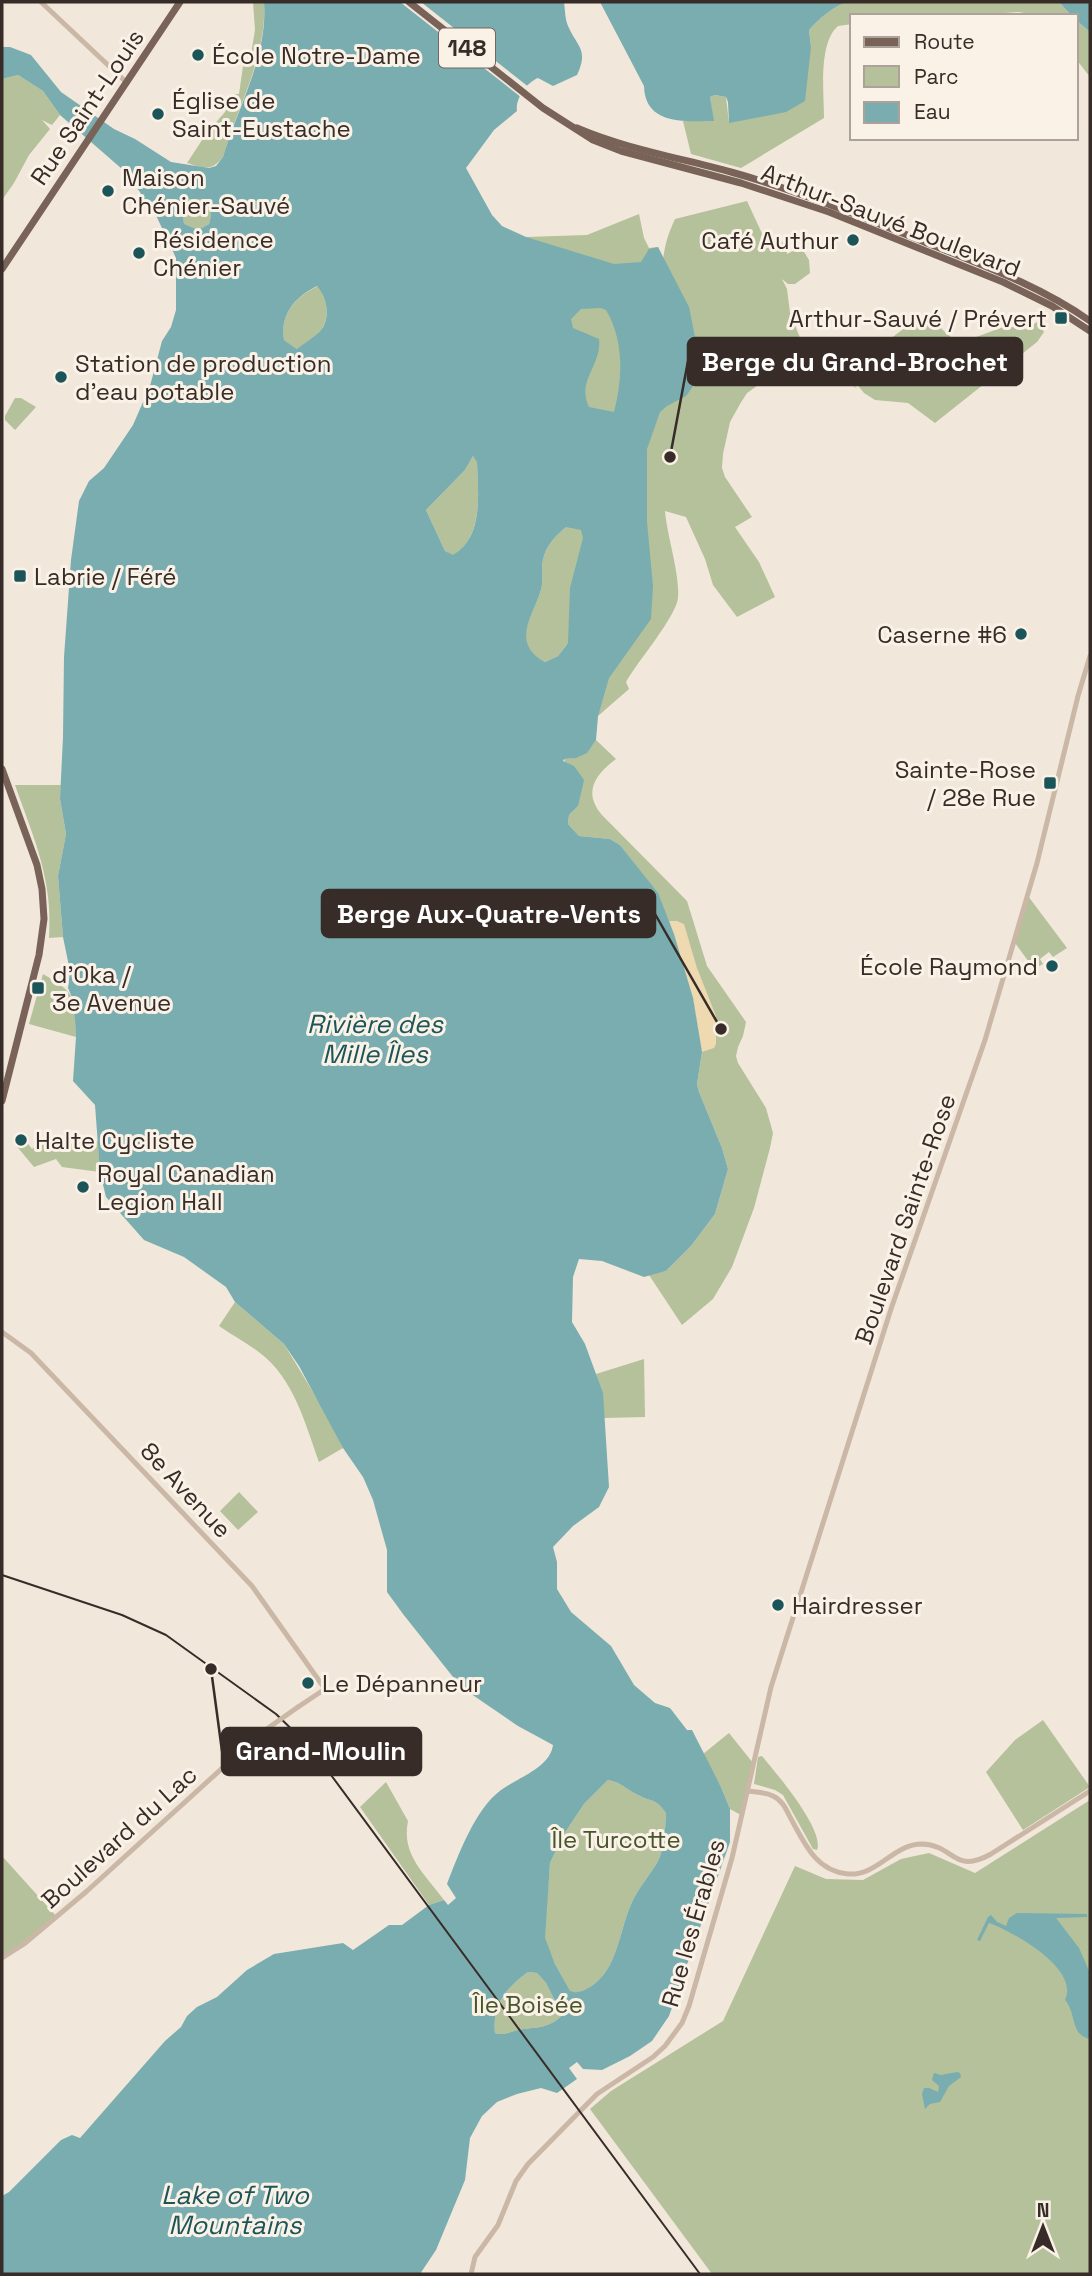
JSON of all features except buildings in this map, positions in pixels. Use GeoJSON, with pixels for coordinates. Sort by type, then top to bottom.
{"type":"FeatureCollection","features":[{"type":"Feature","properties":{"kind":"main road","name":"Rue Saint-Louis"},"geometry":{"type":"LineString","coordinates":[[2,269],[180,2]]}},
{"type":"Feature","properties":{"kind":"main road","name":"Arthur-Sauvé Boulevard"},"geometry":{"type":"LineString","coordinates":[[409,2],[526,94],[585,136],[614,149],[776,194],[890,236],[1019,290],[1064,313],[1090,331]]}},
{"type":"Feature","properties":{"kind":"main road","name":"Arthur-Sauvé Boulevard"},"geometry":{"type":"LineString","coordinates":[[555,116],[590,133],[734,173],[831,205],[997,271],[1059,301],[1090,321]]}},
{"type":"Feature","properties":{"kind":"main road"},"geometry":{"type":"LineString","coordinates":[[2,769],[37,865],[44,919],[38,961],[2,1101]]}},
{"type":"Feature","properties":{"kind":"street"},"geometry":{"type":"LineString","coordinates":[[41,2],[126,82]]}},
{"type":"Feature","properties":{"kind":"street","name":"Boulevard Sainte-Rose"},"geometry":{"type":"LineString","coordinates":[[747,1791],[771,1687],[813,1552],[891,1309],[985,1040],[1037,863],[1090,656]]}},
{"type":"Feature","properties":{"kind":"street","name":"8e Avenue"},"geometry":{"type":"LineString","coordinates":[[2,1332],[31,1353],[252,1586],[326,1689]]}},
{"type":"Feature","properties":{"kind":"street","name":"Boulevard du Lac"},"geometry":{"type":"LineString","coordinates":[[2,1958],[24,1944],[87,1891],[261,1733],[326,1689]]}},
{"type":"Feature","properties":{"kind":"street"},"geometry":{"type":"LineString","coordinates":[[747,1791],[765,1793],[779,1800],[809,1852],[835,1871],[855,1874],[872,1869],[900,1850],[916,1844],[928,1844],[961,1861],[974,1862],[1090,1791]]}},
{"type":"Feature","properties":{"kind":"street","name":"Rue les Érables"},"geometry":{"type":"LineString","coordinates":[[471,2274],[475,2257],[498,2225],[516,2182],[528,2164],[592,2098],[659,2052],[682,2023],[732,1858],[747,1791]]}},
{"type":"Feature","properties":{"kind":"green space"},"geometry":{"type":"Polygon","coordinates":[[[253,2],[264,2],[261,42],[223,157],[207,168],[187,163],[235,94],[239,94],[243,66],[240,63],[249,66],[255,30],[253,2]]]}},
{"type":"Feature","properties":{"kind":"green space"},"geometry":{"type":"Polygon","coordinates":[[[1059,2],[1070,14],[850,14],[850,24],[838,26],[827,44],[823,69],[824,118],[741,168],[691,154],[683,121],[713,121],[710,97],[715,95],[726,97],[729,123],[811,47],[809,30],[822,17],[842,4],[1059,2]]]}},
{"type":"Feature","properties":{"kind":"green space"},"geometry":{"type":"Polygon","coordinates":[[[1078,22],[1090,32],[1090,77],[1078,62],[1078,22]]]}},
{"type":"Feature","properties":{"kind":"green space"},"geometry":{"type":"Polygon","coordinates":[[[18,75],[43,91],[60,115],[52,125],[42,120],[50,129],[29,155],[2,200],[2,79],[18,75]]]}},
{"type":"Feature","properties":{"kind":"green space"},"geometry":{"type":"Polygon","coordinates":[[[188,199],[201,199],[206,204],[210,210],[209,224],[198,230],[184,225],[182,210],[188,199]]]}},
{"type":"Feature","properties":{"kind":"green space"},"geometry":{"type":"Polygon","coordinates":[[[747,201],[765,240],[779,239],[786,245],[787,254],[801,247],[809,260],[810,273],[795,284],[788,284],[782,279],[787,289],[790,313],[805,350],[827,351],[857,389],[839,374],[816,383],[797,378],[781,369],[747,393],[730,422],[722,468],[725,477],[752,517],[735,527],[759,562],[775,597],[737,617],[713,585],[705,559],[686,517],[665,511],[677,578],[676,606],[626,682],[629,689],[598,716],[567,644],[558,656],[545,662],[534,655],[526,638],[529,619],[542,587],[544,555],[553,540],[566,527],[567,479],[583,414],[585,379],[526,237],[587,235],[639,214],[649,248],[658,247],[663,259],[675,219],[747,201]]]}},
{"type":"Feature","properties":{"kind":"green space"},"geometry":{"type":"Polygon","coordinates":[[[318,286],[326,302],[324,325],[319,333],[297,349],[284,340],[284,322],[296,301],[318,286]]]}},
{"type":"Feature","properties":{"kind":"green space"},"geometry":{"type":"Polygon","coordinates":[[[915,320],[936,324],[960,345],[1006,326],[1028,329],[1038,321],[1044,332],[1037,342],[935,423],[908,403],[875,400],[864,393],[847,372],[915,320]]]}},
{"type":"Feature","properties":{"kind":"green space"},"geometry":{"type":"Polygon","coordinates":[[[15,398],[21,398],[36,407],[15,430],[5,420],[5,416],[15,398]]]}},
{"type":"Feature","properties":{"kind":"green space"},"geometry":{"type":"Polygon","coordinates":[[[473,456],[477,461],[477,513],[470,537],[453,556],[445,551],[426,510],[465,470],[473,456]]]}},
{"type":"Feature","properties":{"kind":"green space"},"geometry":{"type":"Polygon","coordinates":[[[596,740],[616,759],[594,784],[592,791],[596,807],[687,901],[707,966],[746,1022],[736,1056],[766,1108],[773,1133],[754,1208],[732,1267],[713,1299],[682,1325],[649,1275],[666,1271],[691,1246],[715,1214],[728,1169],[699,1092],[697,1084],[702,1052],[693,998],[674,934],[657,893],[620,845],[610,839],[579,836],[568,824],[569,815],[578,806],[564,759],[583,754],[596,740]]]}},
{"type":"Feature","properties":{"kind":"green space"},"geometry":{"type":"Polygon","coordinates":[[[15,785],[61,785],[60,799],[66,834],[58,876],[63,937],[49,938],[48,897],[41,860],[15,785]]]}},
{"type":"Feature","properties":{"kind":"green space"},"geometry":{"type":"Polygon","coordinates":[[[1028,896],[1067,948],[1053,957],[1049,952],[1040,959],[1043,964],[1034,969],[1015,943],[1028,896]]]}},
{"type":"Feature","properties":{"kind":"green space"},"geometry":{"type":"Polygon","coordinates":[[[43,974],[63,987],[72,998],[76,1037],[29,1024],[43,974]]]}},
{"type":"Feature","properties":{"kind":"green space"},"geometry":{"type":"Polygon","coordinates":[[[22,1136],[32,1149],[45,1138],[52,1151],[60,1145],[98,1141],[100,1172],[62,1167],[56,1159],[34,1167],[14,1143],[22,1136]]]}},
{"type":"Feature","properties":{"kind":"green space"},"geometry":{"type":"Polygon","coordinates":[[[235,1302],[284,1344],[328,1417],[343,1448],[319,1462],[297,1403],[282,1376],[260,1353],[219,1326],[235,1302]]]}},
{"type":"Feature","properties":{"kind":"green space"},"geometry":{"type":"Polygon","coordinates":[[[644,1359],[645,1417],[604,1418],[596,1374],[644,1359]]]}},
{"type":"Feature","properties":{"kind":"green space"},"geometry":{"type":"Polygon","coordinates":[[[239,1492],[258,1512],[238,1530],[220,1511],[239,1492]]]}},
{"type":"Feature","properties":{"kind":"green space"},"geometry":{"type":"Polygon","coordinates":[[[1043,1720],[1090,1787],[1023,1830],[986,1772],[1015,1740],[1043,1720]]]}},
{"type":"Feature","properties":{"kind":"green space"},"geometry":{"type":"Polygon","coordinates":[[[729,1733],[753,1763],[741,1815],[730,1809],[703,1754],[729,1733]]]}},
{"type":"Feature","properties":{"kind":"green space"},"geometry":{"type":"Polygon","coordinates":[[[762,1756],[807,1816],[818,1841],[817,1850],[813,1849],[783,1795],[754,1784],[758,1757],[762,1756]]]}},
{"type":"Feature","properties":{"kind":"green space","name":"Île Turcotte"},"geometry":{"type":"Polygon","coordinates":[[[608,1780],[656,1802],[662,1808],[666,1813],[663,1843],[658,1861],[632,1902],[617,1949],[607,1970],[590,1987],[573,1993],[555,1964],[544,1938],[550,1863],[564,1834],[584,1804],[608,1780]]]}},
{"type":"Feature","properties":{"kind":"green space"},"geometry":{"type":"Polygon","coordinates":[[[386,1782],[408,1821],[411,1854],[422,1873],[444,1900],[429,1905],[360,1807],[386,1782]]]}},
{"type":"Feature","properties":{"kind":"green space"},"geometry":{"type":"Polygon","coordinates":[[[1090,1800],[1090,2274],[712,2274],[590,2109],[611,2091],[723,2021],[795,1866],[826,1879],[863,1880],[901,1859],[929,1853],[975,1873],[1090,1800]]]}},
{"type":"Feature","properties":{"kind":"green space"},"geometry":{"type":"Polygon","coordinates":[[[2,1856],[57,1917],[2,1958],[2,1856]]]}},
{"type":"Feature","properties":{"kind":"green space","name":"Île Boisée"},"geometry":{"type":"Polygon","coordinates":[[[528,1972],[537,1973],[546,1983],[562,2015],[542,2027],[504,2034],[495,2033],[496,2014],[502,1998],[513,1984],[528,1972]]]}},
{"type":"Feature","properties":{"kind":"sand"},"geometry":{"type":"Polygon","coordinates":[[[669,921],[684,924],[697,968],[716,1016],[716,1044],[714,1048],[702,1052],[693,998],[669,921]]]}},
{"type":"Feature","properties":{"kind":"water","name":"Rivière des Mille Îles"},"geometry":{"type":"Polygon","coordinates":[[[264,2],[564,2],[567,23],[582,54],[577,75],[553,86],[538,78],[530,83],[520,96],[517,111],[494,130],[466,168],[492,215],[502,226],[526,237],[614,264],[641,262],[649,249],[658,247],[689,307],[698,352],[694,385],[686,396],[660,412],[647,449],[647,522],[653,586],[651,619],[609,678],[598,716],[596,740],[587,753],[563,761],[574,766],[584,780],[578,806],[569,815],[568,824],[579,836],[610,839],[620,845],[658,893],[674,934],[693,998],[702,1052],[697,1084],[699,1092],[728,1169],[715,1214],[691,1246],[666,1271],[644,1277],[602,1261],[579,1259],[573,1277],[572,1322],[585,1344],[603,1393],[609,1487],[599,1507],[573,1526],[553,1547],[557,1562],[557,1589],[571,1612],[611,1646],[634,1685],[655,1703],[670,1708],[687,1730],[692,1730],[730,1809],[730,1842],[669,2016],[652,2041],[602,2070],[583,2069],[577,2062],[569,2068],[577,2079],[557,2093],[541,2088],[517,2094],[497,2102],[482,2116],[470,2138],[465,2180],[436,2250],[420,2274],[2,2274],[2,2196],[61,2140],[72,2135],[80,2138],[165,2041],[181,2027],[187,2016],[197,2007],[217,1997],[247,1970],[274,1954],[343,1943],[353,1950],[389,1925],[402,1925],[429,1905],[444,1900],[448,1905],[456,1898],[447,1884],[475,1821],[501,1790],[532,1772],[546,1760],[553,1745],[518,1726],[461,1687],[387,1592],[387,1550],[373,1500],[363,1477],[343,1448],[299,1366],[284,1344],[235,1302],[226,1287],[184,1257],[144,1240],[106,1197],[100,1172],[95,1105],[73,1081],[76,1037],[74,1002],[68,988],[70,971],[63,937],[58,876],[66,834],[60,799],[64,657],[71,560],[79,501],[89,481],[104,468],[133,425],[150,386],[162,341],[171,327],[176,310],[176,258],[154,211],[145,204],[140,192],[122,169],[60,115],[43,91],[18,75],[2,79],[2,47],[10,47],[31,55],[61,92],[114,129],[171,162],[209,168],[216,166],[223,157],[257,62],[264,22],[264,2]],[[188,199],[182,210],[184,224],[198,230],[209,224],[210,210],[201,199],[188,199]],[[317,286],[302,295],[287,314],[283,331],[284,340],[297,349],[321,330],[327,313],[325,301],[317,286]],[[601,308],[581,309],[571,319],[573,328],[599,339],[597,357],[587,381],[586,398],[589,407],[614,412],[620,360],[612,322],[606,310],[601,308]],[[473,456],[465,470],[426,510],[445,551],[453,555],[470,537],[477,513],[477,462],[473,456]],[[566,527],[556,536],[544,555],[541,590],[526,638],[534,655],[545,662],[558,656],[568,643],[570,588],[583,538],[581,530],[566,527]],[[608,1780],[584,1804],[564,1834],[550,1863],[545,1938],[570,1991],[578,1992],[599,1980],[612,1960],[632,1902],[660,1855],[666,1813],[656,1802],[608,1780]],[[528,1972],[513,1984],[498,2006],[495,2033],[504,2034],[542,2027],[562,2015],[546,1983],[537,1973],[528,1972]]]}},
{"type":"Feature","properties":{"kind":"water"},"geometry":{"type":"Polygon","coordinates":[[[600,2],[848,2],[822,17],[809,30],[811,47],[805,101],[786,112],[729,123],[726,97],[710,97],[714,121],[669,118],[659,115],[651,108],[644,86],[600,2]]]}},
{"type":"Feature","properties":{"kind":"water"},"geometry":{"type":"Polygon","coordinates":[[[1059,2],[1090,2],[1090,32],[1078,22],[1078,14],[1070,14],[1059,2]]]}},
{"type":"Feature","properties":{"kind":"water"},"geometry":{"type":"Polygon","coordinates":[[[1017,1913],[1087,1914],[1087,1917],[1056,1918],[1079,1948],[1090,1973],[1090,2039],[1076,2029],[1065,2000],[1067,1988],[1063,1976],[1042,1953],[1014,1934],[989,1923],[980,1941],[977,1940],[988,1917],[991,1915],[1006,1926],[1009,1918],[1017,1913]]]}},
{"type":"Feature","properties":{"kind":"water"},"geometry":{"type":"Polygon","coordinates":[[[957,2072],[961,2077],[949,2086],[940,2102],[930,2104],[925,2109],[922,2094],[924,2088],[938,2092],[939,2086],[932,2080],[934,2073],[941,2075],[957,2072]]]}},
{"type":"Feature","properties":{"kind":"pier"},"geometry":{"type":"Polygon","coordinates":[[[400,2],[421,2],[530,88],[522,98],[400,2]]]}},
{"type":"Feature","properties":{"kind":"tram line"},"geometry":{"type":"LineString","coordinates":[[2,1575],[122,1615],[166,1635],[276,1714],[307,1744],[700,2274]]}},
{"type":"Feature","properties":{"kind":"place","name":"École Notre-Dame"},"geometry":{"type":"Point","coordinates":[198,55]}},
{"type":"Feature","properties":{"kind":"place","name":"Église de Saint-Eustache"},"geometry":{"type":"Point","coordinates":[158,114]}},
{"type":"Feature","properties":{"kind":"place","name":"Maison Chénier-Sauvé"},"geometry":{"type":"Point","coordinates":[108,191]}},
{"type":"Feature","properties":{"kind":"place","name":"Café Authur"},"geometry":{"type":"Point","coordinates":[853,240]}},
{"type":"Feature","properties":{"kind":"place","name":"Résidence Chénier"},"geometry":{"type":"Point","coordinates":[139,253]}},
{"type":"Feature","properties":{"kind":"place","name":"Arthur-Sauvé / Prévert"},"geometry":{"type":"Point","coordinates":[1061,318]}},
{"type":"Feature","properties":{"kind":"place","name":"Station de production d'eau potable"},"geometry":{"type":"Point","coordinates":[61,377]}},
{"type":"Feature","properties":{"kind":"place","name":"Berge du Grand-Brochet"},"geometry":{"type":"Point","coordinates":[670,457]}},
{"type":"Feature","properties":{"kind":"place","name":"Labrie / Féré"},"geometry":{"type":"Point","coordinates":[20,576]}},
{"type":"Feature","properties":{"kind":"place","name":"Caserne #6"},"geometry":{"type":"Point","coordinates":[1021,634]}},
{"type":"Feature","properties":{"kind":"place","name":"Sainte-Rose / 28e Rue"},"geometry":{"type":"Point","coordinates":[1050,783]}},
{"type":"Feature","properties":{"kind":"place","name":"École Raymond"},"geometry":{"type":"Point","coordinates":[1052,966]}},
{"type":"Feature","properties":{"kind":"place","name":"d'Oka / 3e Avenue"},"geometry":{"type":"Point","coordinates":[38,988]}},
{"type":"Feature","properties":{"kind":"place","name":"Berge Aux-Quatre-Vents"},"geometry":{"type":"Point","coordinates":[721,1029]}},
{"type":"Feature","properties":{"kind":"place","name":"Halte Cycliste"},"geometry":{"type":"Point","coordinates":[21,1140]}},
{"type":"Feature","properties":{"kind":"place","name":"Royal Canadian Legion Hall"},"geometry":{"type":"Point","coordinates":[83,1187]}},
{"type":"Feature","properties":{"kind":"place","name":"Hairdresser"},"geometry":{"type":"Point","coordinates":[778,1605]}},
{"type":"Feature","properties":{"kind":"place","name":"Grand-Moulin"},"geometry":{"type":"Point","coordinates":[211,1669]}},
{"type":"Feature","properties":{"kind":"place","name":"Le Dépanneur"},"geometry":{"type":"Point","coordinates":[308,1683]}},
{"type":"Feature","properties":{"kind":"water label","name":"Lake of Two Mountains"},"geometry":{"type":"Point","coordinates":[235,2210]}}]}
